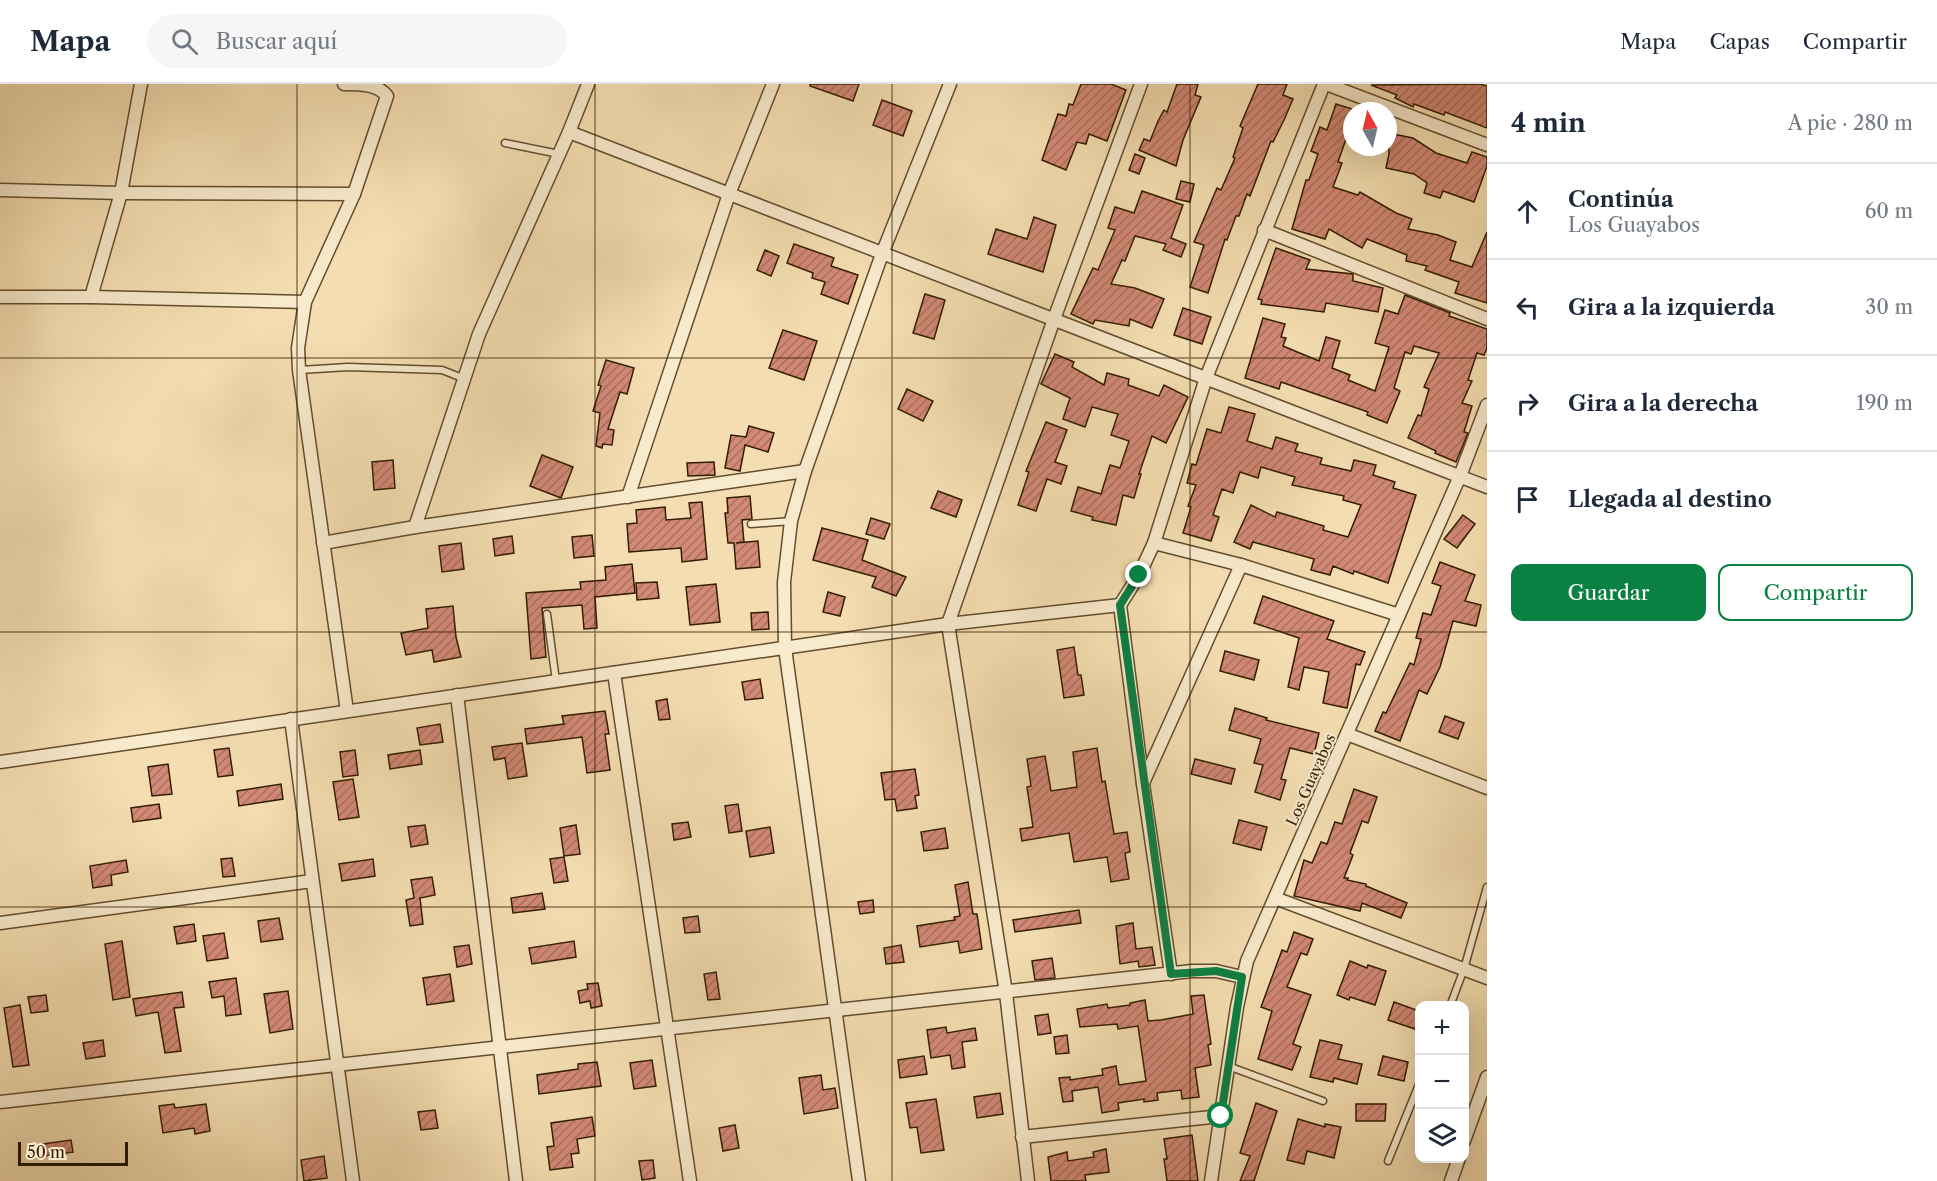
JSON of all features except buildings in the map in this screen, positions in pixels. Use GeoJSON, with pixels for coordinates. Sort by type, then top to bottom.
{"type":"FeatureCollection","features":[{"type":"Feature","properties":{"kind":"street"},"geometry":{"type":"LineString","coordinates":[[91,297],[121,193],[141,84]]}},
{"type":"Feature","properties":{"kind":"street"},"geometry":{"type":"LineString","coordinates":[[344,84],[375,85],[383,88],[387,96],[354,194],[305,302],[298,348],[299,370],[347,711]]}},
{"type":"Feature","properties":{"kind":"street"},"geometry":{"type":"LineString","coordinates":[[415,527],[479,334],[588,84]]}},
{"type":"Feature","properties":{"kind":"street"},"geometry":{"type":"LineString","coordinates":[[628,497],[729,194],[774,84]]}},
{"type":"Feature","properties":{"kind":"street"},"geometry":{"type":"LineString","coordinates":[[859,1181],[784,648],[784,582],[791,521],[805,471],[882,255],[950,84]]}},
{"type":"Feature","properties":{"kind":"street"},"geometry":{"type":"LineString","coordinates":[[1028,1181],[1006,993],[948,624],[1054,319],[1141,84]]}},
{"type":"Feature","properties":{"kind":"street"},"geometry":{"type":"LineString","coordinates":[[1171,974],[1120,605],[1139,575],[1154,543],[1206,378],[1325,84],[1487,145]]}},
{"type":"Feature","properties":{"kind":"street"},"geometry":{"type":"LineString","coordinates":[[569,132],[882,255],[1054,319],[1487,487]]}},
{"type":"Feature","properties":{"kind":"street"},"geometry":{"type":"LineString","coordinates":[[0,190],[354,194]]}},
{"type":"Feature","properties":{"kind":"street"},"geometry":{"type":"LineString","coordinates":[[1264,230],[1487,319]]}},
{"type":"Feature","properties":{"kind":"street"},"geometry":{"type":"LineString","coordinates":[[0,297],[305,302]]}},
{"type":"Feature","properties":{"kind":"street","name":"Los Guayabos"},"geometry":{"type":"LineString","coordinates":[[1211,1181],[1242,977],[1247,961],[1460,476],[1487,405]]}},
{"type":"Feature","properties":{"kind":"street"},"geometry":{"type":"LineString","coordinates":[[323,543],[415,527],[805,471]]}},
{"type":"Feature","properties":{"kind":"street"},"geometry":{"type":"LineString","coordinates":[[1154,543],[1241,565],[1399,615]]}},
{"type":"Feature","properties":{"kind":"street"},"geometry":{"type":"LineString","coordinates":[[1143,784],[1241,565]]}},
{"type":"Feature","properties":{"kind":"street"},"geometry":{"type":"LineString","coordinates":[[0,762],[948,624],[1120,605]]}},
{"type":"Feature","properties":{"kind":"street"},"geometry":{"type":"LineString","coordinates":[[614,673],[690,1181]]}},
{"type":"Feature","properties":{"kind":"street"},"geometry":{"type":"LineString","coordinates":[[457,695],[516,1181]]}},
{"type":"Feature","properties":{"kind":"street"},"geometry":{"type":"LineString","coordinates":[[291,719],[353,1181]]}},
{"type":"Feature","properties":{"kind":"street"},"geometry":{"type":"LineString","coordinates":[[1347,734],[1487,788]]}},
{"type":"Feature","properties":{"kind":"street"},"geometry":{"type":"LineString","coordinates":[[0,923],[312,881]]}},
{"type":"Feature","properties":{"kind":"street"},"geometry":{"type":"LineString","coordinates":[[1275,898],[1487,978]]}},
{"type":"Feature","properties":{"kind":"street"},"geometry":{"type":"LineString","coordinates":[[0,1102],[1171,974],[1216,971],[1242,977]]}},
{"type":"Feature","properties":{"kind":"street"},"geometry":{"type":"LineString","coordinates":[[1469,1127],[1487,1077]]}},
{"type":"Feature","properties":{"kind":"street"},"geometry":{"type":"LineString","coordinates":[[1022,1137],[1221,1116]]}},
{"type":"Feature","properties":{"kind":"street"},"geometry":{"type":"LineString","coordinates":[[1451,1181],[1456,1163]]}},
{"type":"Feature","properties":{"kind":"lane"},"geometry":{"type":"LineString","coordinates":[[505,143],[559,154]]}},
{"type":"Feature","properties":{"kind":"lane"},"geometry":{"type":"LineString","coordinates":[[299,370],[348,367],[442,370],[465,378]]}},
{"type":"Feature","properties":{"kind":"lane"},"geometry":{"type":"LineString","coordinates":[[751,524],[791,521]]}},
{"type":"Feature","properties":{"kind":"lane"},"geometry":{"type":"LineString","coordinates":[[546,614],[556,681]]}},
{"type":"Feature","properties":{"kind":"lane"},"geometry":{"type":"LineString","coordinates":[[1452,1001],[1464,969],[1487,887]]}},
{"type":"Feature","properties":{"kind":"lane"},"geometry":{"type":"LineString","coordinates":[[1228,1066],[1323,1101]]}},
{"type":"Feature","properties":{"kind":"lane"},"geometry":{"type":"LineString","coordinates":[[1388,1161],[1415,1092]]}},
{"type":"Feature","properties":{"kind":"route"},"geometry":{"type":"LineString","coordinates":[[1139,575],[1120,605],[1171,974],[1216,971],[1242,977],[1221,1116]]}}]}
